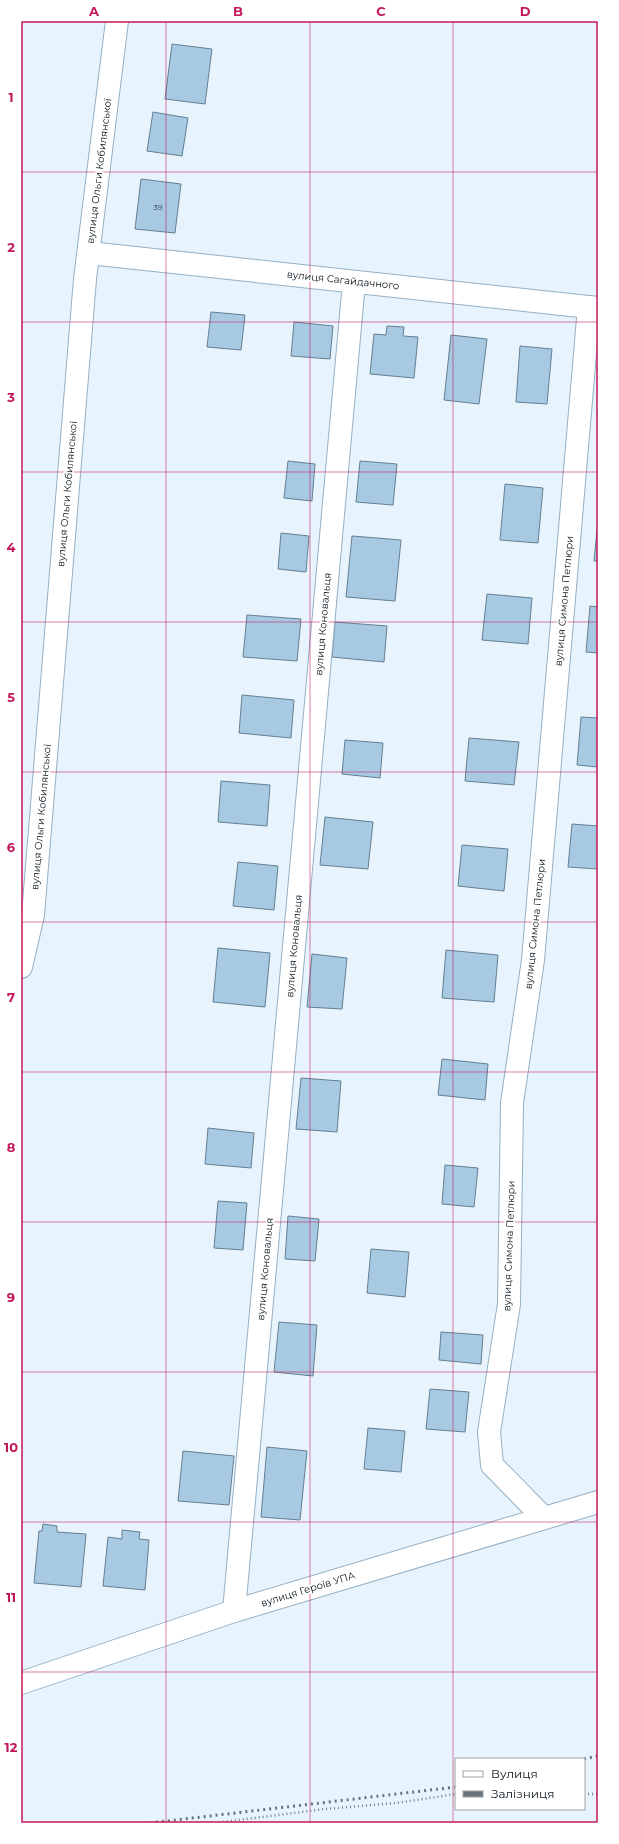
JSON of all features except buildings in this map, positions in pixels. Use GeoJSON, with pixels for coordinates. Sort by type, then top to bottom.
{"type":"FeatureCollection","features":[{"type":"Feature","properties":{"kind":"street","name":"вулиця Ольги Кобилянської"},"geometry":{"type":"LineString","coordinates":[[21,967],[33,915],[89,253],[117,21]]}},
{"type":"Feature","properties":{"kind":"street","name":"вулиця Сагайдачного"},"geometry":{"type":"LineString","coordinates":[[89,253],[593,308]]}},
{"type":"Feature","properties":{"kind":"street","name":"вулиця Коновальця"},"geometry":{"type":"LineString","coordinates":[[234,1611],[354,282]]}},
{"type":"Feature","properties":{"kind":"street","name":"вулиця Симона Петлюри"},"geometry":{"type":"LineString","coordinates":[[544,1518],[492,1465],[489,1432],[509,1304],[512,1103],[533,960],[593,308]]}},
{"type":"Feature","properties":{"kind":"street","name":"вулиця Героїв УПА"},"geometry":{"type":"LineString","coordinates":[[21,1683],[234,1611],[598,1502]]}},
{"type":"Feature","properties":{"kind":"path"},"geometry":{"type":"LineString","coordinates":[[215,1823],[325,1808],[396,1803],[455,1794]]}},
{"type":"Feature","properties":{"kind":"path"},"geometry":{"type":"LineString","coordinates":[[585,1794],[598,1794]]}},
{"type":"Feature","properties":{"kind":"railway"},"geometry":{"type":"LineString","coordinates":[[585,1759],[598,1756]]}},
{"type":"Feature","properties":{"kind":"railway"},"geometry":{"type":"LineString","coordinates":[[150,1823],[455,1787]]}}]}
